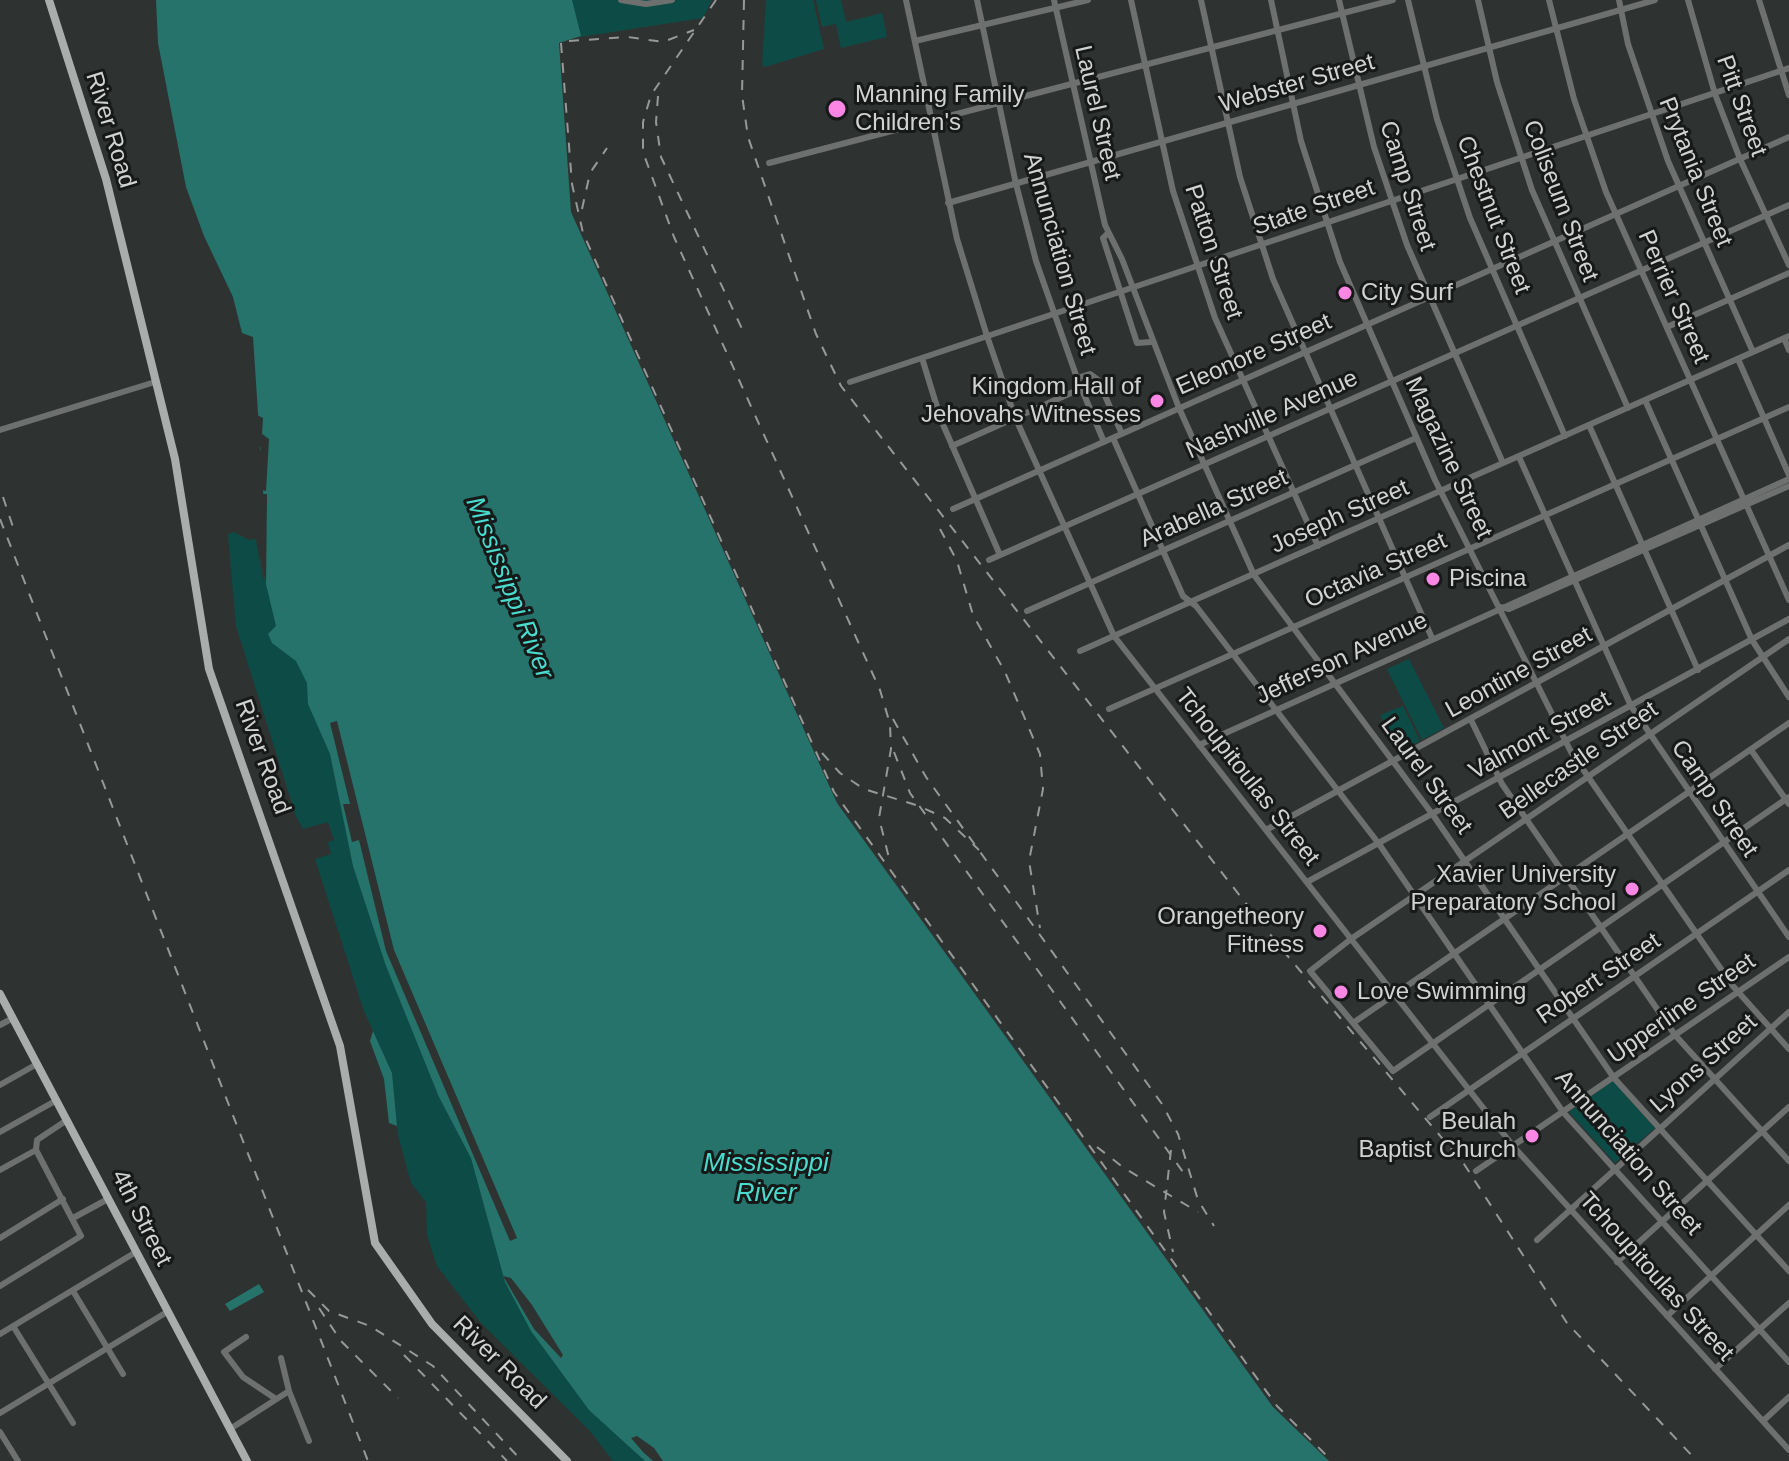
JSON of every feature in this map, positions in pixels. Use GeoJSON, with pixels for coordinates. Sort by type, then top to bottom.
{"type":"FeatureCollection","features":[{"type":"Feature","properties":{"kind":"main road","name":"River Road"},"geometry":{"type":"LineString","coordinates":[[49,0],[106,179],[181,488],[209,669],[340,1046],[375,1243],[432,1324],[567,1461]]}},
{"type":"Feature","properties":{"kind":"main road","name":"4th Street"},"geometry":{"type":"LineString","coordinates":[[0,994],[247,1461]]}},
{"type":"Feature","properties":{"kind":"street"},"geometry":{"type":"LineString","coordinates":[[621,0],[646,4],[672,0]]}},
{"type":"Feature","properties":{"kind":"street","name":"Tchoupitoulas Street"},"geometry":{"type":"LineString","coordinates":[[906,0],[948,203],[987,336],[1015,417],[1114,636],[1513,1146],[1789,1450]]}},
{"type":"Feature","properties":{"kind":"street","name":"Annunciation Street"},"geometry":{"type":"LineString","coordinates":[[977,0],[1016,184],[1054,314],[1080,389],[1104,442]]}},
{"type":"Feature","properties":{"kind":"street"},"geometry":{"type":"LineString","coordinates":[[915,41],[1054,4],[1088,0]]}},
{"type":"Feature","properties":{"kind":"street","name":"Patton Street"},"geometry":{"type":"LineString","coordinates":[[1131,0],[1173,191],[1198,266],[1241,380],[1318,546]]}},
{"type":"Feature","properties":{"kind":"street"},"geometry":{"type":"LineString","coordinates":[[1201,0],[1227,123],[1284,307],[1432,638]]}},
{"type":"Feature","properties":{"kind":"street","name":"Magazine Street"},"geometry":{"type":"LineString","coordinates":[[1271,0],[1293,104],[1327,223],[1366,325],[1441,492],[1567,743],[1588,777],[1737,992],[1789,1049]]}},
{"type":"Feature","properties":{"kind":"street","name":"Camp Street"},"geometry":{"type":"LineString","coordinates":[[1339,0],[1359,86],[1392,201],[1429,298],[1503,463]]}},
{"type":"Feature","properties":{"kind":"street"},"geometry":{"type":"LineString","coordinates":[[769,163],[1393,0]]}},
{"type":"Feature","properties":{"kind":"street","name":"Chestnut Street"},"geometry":{"type":"LineString","coordinates":[[1408,0],[1423,66],[1457,179],[1491,269],[1565,436]]}},
{"type":"Feature","properties":{"kind":"street","name":"Coliseum Street"},"geometry":{"type":"LineString","coordinates":[[1478,0],[1521,158],[1554,242],[1628,408]]}},
{"type":"Feature","properties":{"kind":"street","name":"Perrier Street"},"geometry":{"type":"LineString","coordinates":[[1549,0],[1586,138],[1616,214],[1789,600]]}},
{"type":"Feature","properties":{"kind":"street","name":"Prytania Street"},"geometry":{"type":"LineString","coordinates":[[1619,0],[1651,115],[1753,352]]}},
{"type":"Feature","properties":{"kind":"street","name":"Webster Street"},"geometry":{"type":"LineString","coordinates":[[948,203],[1655,0]]}},
{"type":"Feature","properties":{"kind":"street","name":"Pitt Street"},"geometry":{"type":"LineString","coordinates":[[1688,0],[1715,94],[1740,159],[1789,265]]}},
{"type":"Feature","properties":{"kind":"street"},"geometry":{"type":"LineString","coordinates":[[1759,0],[1789,95]]}},
{"type":"Feature","properties":{"kind":"street","name":"Laurel Street"},"geometry":{"type":"LineString","coordinates":[[1054,4],[1108,233],[1179,408],[1254,575],[1433,815],[1614,1078],[1789,1271]]}},
{"type":"Feature","properties":{"kind":"street","name":"State Street"},"geometry":{"type":"LineString","coordinates":[[850,382],[1789,68]]}},
{"type":"Feature","properties":{"kind":"street","name":"Eleonore Street"},"geometry":{"type":"LineString","coordinates":[[953,509],[1789,137]]}},
{"type":"Feature","properties":{"kind":"street","name":"Nashville Avenue"},"geometry":{"type":"LineString","coordinates":[[989,560],[1789,205]]}},
{"type":"Feature","properties":{"kind":"street","name":"Laurel Street"},"geometry":{"type":"LineString","coordinates":[[1108,233],[1103,238],[1137,343],[1151,342]]}},
{"type":"Feature","properties":{"kind":"street"},"geometry":{"type":"LineString","coordinates":[[1667,327],[1789,273]]}},
{"type":"Feature","properties":{"kind":"street"},"geometry":{"type":"LineString","coordinates":[[1786,337],[1789,350]]}},
{"type":"Feature","properties":{"kind":"street","name":"Joseph Street"},"geometry":{"type":"LineString","coordinates":[[1080,651],[1786,337]]}},
{"type":"Feature","properties":{"kind":"street"},"geometry":{"type":"LineString","coordinates":[[922,358],[952,446],[1000,555]]}},
{"type":"Feature","properties":{"kind":"street"},"geometry":{"type":"LineString","coordinates":[[1738,359],[1789,477]]}},
{"type":"Feature","properties":{"kind":"street","name":"Annunciation Street"},"geometry":{"type":"LineString","coordinates":[[1077,378],[1090,374],[1098,380],[1122,434]]}},
{"type":"Feature","properties":{"kind":"street"},"geometry":{"type":"LineString","coordinates":[[0,430],[155,382]]}},
{"type":"Feature","properties":{"kind":"street"},"geometry":{"type":"LineString","coordinates":[[952,446],[1080,389]]}},
{"type":"Feature","properties":{"kind":"street"},"geometry":{"type":"LineString","coordinates":[[1645,400],[1752,640],[1789,697]]}},
{"type":"Feature","properties":{"kind":"street","name":"Octavia Street"},"geometry":{"type":"LineString","coordinates":[[1109,709],[1789,407]]}},
{"type":"Feature","properties":{"kind":"street"},"geometry":{"type":"LineString","coordinates":[[1589,425],[1698,670]]}},
{"type":"Feature","properties":{"kind":"street","name":"Annunciation Street"},"geometry":{"type":"LineString","coordinates":[[1113,438],[1183,596],[1276,709],[1379,844],[1563,1112],[1789,1362]]}},
{"type":"Feature","properties":{"kind":"street","name":"Arabella Street"},"geometry":{"type":"LineString","coordinates":[[1027,611],[1416,438]]}},
{"type":"Feature","properties":{"kind":"street","name":"Camp Street"},"geometry":{"type":"LineString","coordinates":[[1519,457],[1631,706],[1789,937]]}},
{"type":"Feature","properties":{"kind":"street","name":"Jefferson Avenue"},"geometry":{"type":"LineString","coordinates":[[1199,745],[1500,607],[1509,609],[1746,501],[1789,477]]}},
{"type":"Feature","properties":{"kind":"street","name":"Jefferson Avenue"},"geometry":{"type":"LineString","coordinates":[[1746,501],[1789,486]]}},
{"type":"Feature","properties":{"kind":"street","name":"Leontine Street"},"geometry":{"type":"LineString","coordinates":[[1266,830],[1789,545]]}},
{"type":"Feature","properties":{"kind":"street","name":"Valmont Street"},"geometry":{"type":"LineString","coordinates":[[1307,882],[1567,743],[1789,619]]}},
{"type":"Feature","properties":{"kind":"street","name":"Bellecastle Street"},"geometry":{"type":"LineString","coordinates":[[1353,1023],[1311,969],[1789,639]]}},
{"type":"Feature","properties":{"kind":"street"},"geometry":{"type":"LineString","coordinates":[[1471,720],[1500,779],[1675,1035],[1789,1161]]}},
{"type":"Feature","properties":{"kind":"street"},"geometry":{"type":"LineString","coordinates":[[1751,750],[1788,800],[1393,1071],[1353,1023],[1789,723]]}},
{"type":"Feature","properties":{"kind":"street","name":"Robert Street"},"geometry":{"type":"LineString","coordinates":[[1430,1117],[1789,870]]}},
{"type":"Feature","properties":{"kind":"street","name":"Upperline Street"},"geometry":{"type":"LineString","coordinates":[[1476,1171],[1789,957]]}},
{"type":"Feature","properties":{"kind":"street","name":"Lyons Street"},"geometry":{"type":"LineString","coordinates":[[1537,1240],[1789,1012]]}},
{"type":"Feature","properties":{"kind":"street"},"geometry":{"type":"LineString","coordinates":[[0,1025],[13,1018]]}},
{"type":"Feature","properties":{"kind":"street"},"geometry":{"type":"LineString","coordinates":[[0,1085],[37,1064]]}},
{"type":"Feature","properties":{"kind":"street"},"geometry":{"type":"LineString","coordinates":[[0,1132],[57,1100]]}},
{"type":"Feature","properties":{"kind":"street"},"geometry":{"type":"LineString","coordinates":[[1617,1262],[1789,1107]]}},
{"type":"Feature","properties":{"kind":"street"},"geometry":{"type":"LineString","coordinates":[[0,1286],[81,1234],[36,1150],[37,1140],[67,1120]]}},
{"type":"Feature","properties":{"kind":"street"},"geometry":{"type":"LineString","coordinates":[[0,1170],[36,1150]]}},
{"type":"Feature","properties":{"kind":"street"},"geometry":{"type":"LineString","coordinates":[[0,1238],[63,1199]]}},
{"type":"Feature","properties":{"kind":"street"},"geometry":{"type":"LineString","coordinates":[[73,1218],[108,1199]]}},
{"type":"Feature","properties":{"kind":"street"},"geometry":{"type":"LineString","coordinates":[[1667,1316],[1789,1205]]}},
{"type":"Feature","properties":{"kind":"street"},"geometry":{"type":"LineString","coordinates":[[0,1334],[136,1252]]}},
{"type":"Feature","properties":{"kind":"street"},"geometry":{"type":"LineString","coordinates":[[73,1291],[123,1374]]}},
{"type":"Feature","properties":{"kind":"street"},"geometry":{"type":"LineString","coordinates":[[1715,1369],[1789,1303]]}},
{"type":"Feature","properties":{"kind":"street"},"geometry":{"type":"LineString","coordinates":[[0,1413],[167,1312]]}},
{"type":"Feature","properties":{"kind":"street"},"geometry":{"type":"LineString","coordinates":[[13,1326],[73,1423]]}},
{"type":"Feature","properties":{"kind":"street"},"geometry":{"type":"LineString","coordinates":[[246,1337],[224,1352],[243,1377],[276,1399]]}},
{"type":"Feature","properties":{"kind":"street"},"geometry":{"type":"LineString","coordinates":[[281,1358],[289,1391],[309,1441]]}},
{"type":"Feature","properties":{"kind":"street"},"geometry":{"type":"LineString","coordinates":[[230,1429],[289,1391]]}},
{"type":"Feature","properties":{"kind":"street"},"geometry":{"type":"LineString","coordinates":[[1763,1421],[1789,1397]]}},
{"type":"Feature","properties":{"kind":"street"},"geometry":{"type":"LineString","coordinates":[[0,1432],[18,1461]]}},
{"type":"Feature","properties":{"kind":"shaded area"},"geometry":{"type":"Polygon","coordinates":[[[553,0],[712,0],[703,18],[574,38],[553,0]]]}},
{"type":"Feature","properties":{"kind":"shaded area"},"geometry":{"type":"Polygon","coordinates":[[[766,0],[813,0],[824,49],[765,67],[762,65],[766,0]]]}},
{"type":"Feature","properties":{"kind":"shaded area"},"geometry":{"type":"Polygon","coordinates":[[[816,0],[841,0],[846,22],[882,13],[887,37],[841,48],[836,24],[822,27],[816,0]]]}},
{"type":"Feature","properties":{"kind":"shaded area"},"geometry":{"type":"Polygon","coordinates":[[[234,532],[249,540],[256,539],[262,575],[304,653],[654,1461],[613,1461],[590,1431],[481,1323],[437,1266],[427,1235],[426,1202],[411,1183],[398,1135],[392,1073],[364,1011],[315,859],[331,854],[328,842],[334,840],[328,822],[303,829],[296,816],[236,626],[228,534],[234,532]]]}},
{"type":"Feature","properties":{"kind":"shaded area"},"geometry":{"type":"Polygon","coordinates":[[[1409,659],[1444,728],[1422,740],[1387,669],[1409,659]]]}},
{"type":"Feature","properties":{"kind":"shaded area"},"geometry":{"type":"Polygon","coordinates":[[[1403,706],[1420,741],[1399,752],[1380,715],[1403,706]]]}},
{"type":"Feature","properties":{"kind":"shaded area"},"geometry":{"type":"Polygon","coordinates":[[[1613,1081],[1655,1128],[1615,1163],[1569,1112],[1613,1081]]]}},
{"type":"Feature","properties":{"kind":"water","name":"Mississippi River"},"geometry":{"type":"Polygon","coordinates":[[[156,0],[572,0],[581,36],[559,43],[571,212],[837,803],[1273,1407],[1329,1461],[645,1461],[589,1410],[531,1331],[505,1282],[471,1158],[439,1097],[386,966],[353,866],[330,754],[308,704],[307,683],[296,661],[272,643],[268,634],[276,626],[260,559],[265,520],[253,337],[242,333],[233,297],[204,236],[186,187],[158,43],[156,0]]]}},
{"type":"Feature","properties":{"kind":"water"},"geometry":{"type":"Polygon","coordinates":[[[373,1031],[392,1073],[397,1126],[389,1123],[384,1079],[370,1041],[373,1031]]]}},
{"type":"Feature","properties":{"kind":"water"},"geometry":{"type":"Polygon","coordinates":[[[259,1284],[264,1292],[230,1311],[225,1304],[259,1284]]]}},
{"type":"Feature","properties":{"kind":"pier"},"geometry":{"type":"Polygon","coordinates":[[[257,415],[263,418],[262,434],[269,439],[266,491],[259,489],[257,463],[261,448],[256,439],[257,415]]]}},
{"type":"Feature","properties":{"kind":"pier"},"geometry":{"type":"Polygon","coordinates":[[[259,494],[267,494],[266,584],[257,546],[261,519],[259,494]]]}},
{"type":"Feature","properties":{"kind":"pier"},"geometry":{"type":"Polygon","coordinates":[[[337,721],[394,950],[517,1238],[510,1241],[386,951],[359,840],[352,842],[343,804],[350,804],[330,723],[337,721]]]}},
{"type":"Feature","properties":{"kind":"pier"},"geometry":{"type":"Polygon","coordinates":[[[503,1276],[511,1278],[532,1305],[563,1355],[561,1358],[534,1329],[503,1276]]]}},
{"type":"Feature","properties":{"kind":"pier"},"geometry":{"type":"Polygon","coordinates":[[[637,1436],[654,1448],[663,1461],[653,1461],[643,1452],[631,1438],[637,1436]]]}},
{"type":"Feature","properties":{"kind":"railway"},"geometry":{"type":"LineString","coordinates":[[716,0],[651,95],[643,122],[643,152],[674,237],[880,690],[890,724],[891,749],[879,818],[890,862]]}},
{"type":"Feature","properties":{"kind":"railway"},"geometry":{"type":"LineString","coordinates":[[744,0],[742,95],[748,137],[816,334],[841,386],[1280,947],[1464,1164],[1567,1323],[1697,1461]]}},
{"type":"Feature","properties":{"kind":"railway"},"geometry":{"type":"LineString","coordinates":[[569,41],[628,37],[663,42],[694,30]]}},
{"type":"Feature","properties":{"kind":"railway"},"geometry":{"type":"LineString","coordinates":[[561,43],[572,184],[583,233],[834,792],[1200,1299]]}},
{"type":"Feature","properties":{"kind":"railway"},"geometry":{"type":"LineString","coordinates":[[658,96],[656,122],[661,157],[744,333]]}},
{"type":"Feature","properties":{"kind":"railway"},"geometry":{"type":"LineString","coordinates":[[582,209],[590,173],[607,148]]}},
{"type":"Feature","properties":{"kind":"railway"},"geometry":{"type":"LineString","coordinates":[[3,497],[14,530]]}},
{"type":"Feature","properties":{"kind":"railway"},"geometry":{"type":"LineString","coordinates":[[0,519],[368,1461]]}},
{"type":"Feature","properties":{"kind":"railway"},"geometry":{"type":"LineString","coordinates":[[940,529],[957,561],[973,615],[1005,672],[1040,754],[1043,789],[1029,861],[1040,928]]}},
{"type":"Feature","properties":{"kind":"railway"},"geometry":{"type":"LineString","coordinates":[[893,719],[926,777],[1162,1104],[1178,1134],[1198,1200],[1214,1226]]}},
{"type":"Feature","properties":{"kind":"railway"},"geometry":{"type":"LineString","coordinates":[[894,752],[910,793],[1183,1172]]}},
{"type":"Feature","properties":{"kind":"railway"},"geometry":{"type":"LineString","coordinates":[[822,753],[840,773],[864,789],[919,806],[945,818],[979,850]]}},
{"type":"Feature","properties":{"kind":"railway"},"geometry":{"type":"LineString","coordinates":[[1097,1147],[1124,1168],[1198,1212]]}},
{"type":"Feature","properties":{"kind":"railway"},"geometry":{"type":"LineString","coordinates":[[1171,1150],[1164,1212],[1173,1252]]}},
{"type":"Feature","properties":{"kind":"railway"},"geometry":{"type":"LineString","coordinates":[[308,1290],[329,1311],[370,1326],[433,1366],[522,1461]]}},
{"type":"Feature","properties":{"kind":"railway"},"geometry":{"type":"LineString","coordinates":[[1194,1291],[1277,1406],[1332,1461]]}},
{"type":"Feature","properties":{"kind":"railway"},"geometry":{"type":"LineString","coordinates":[[319,1308],[341,1341],[398,1398]]}},
{"type":"Feature","properties":{"kind":"railway"},"geometry":{"type":"LineString","coordinates":[[404,1355],[507,1461]]}},
{"type":"Feature","properties":{"kind":"place","name":"Manning Family Children's"},"geometry":{"type":"Point","coordinates":[837,109]}},
{"type":"Feature","properties":{"kind":"place","name":"City Surf"},"geometry":{"type":"Point","coordinates":[1345,293]}},
{"type":"Feature","properties":{"kind":"place","name":"Kingdom Hall of Jehovahs Witnesses"},"geometry":{"type":"Point","coordinates":[1157,401]}},
{"type":"Feature","properties":{"kind":"place","name":"Piscina"},"geometry":{"type":"Point","coordinates":[1433,579]}},
{"type":"Feature","properties":{"kind":"place","name":"Xavier University Preparatory School"},"geometry":{"type":"Point","coordinates":[1632,889]}},
{"type":"Feature","properties":{"kind":"place","name":"Orangetheory Fitness"},"geometry":{"type":"Point","coordinates":[1320,931]}},
{"type":"Feature","properties":{"kind":"place","name":"Love Swimming"},"geometry":{"type":"Point","coordinates":[1341,992]}},
{"type":"Feature","properties":{"kind":"place","name":"Beulah Baptist Church"},"geometry":{"type":"Point","coordinates":[1532,1136]}}]}
